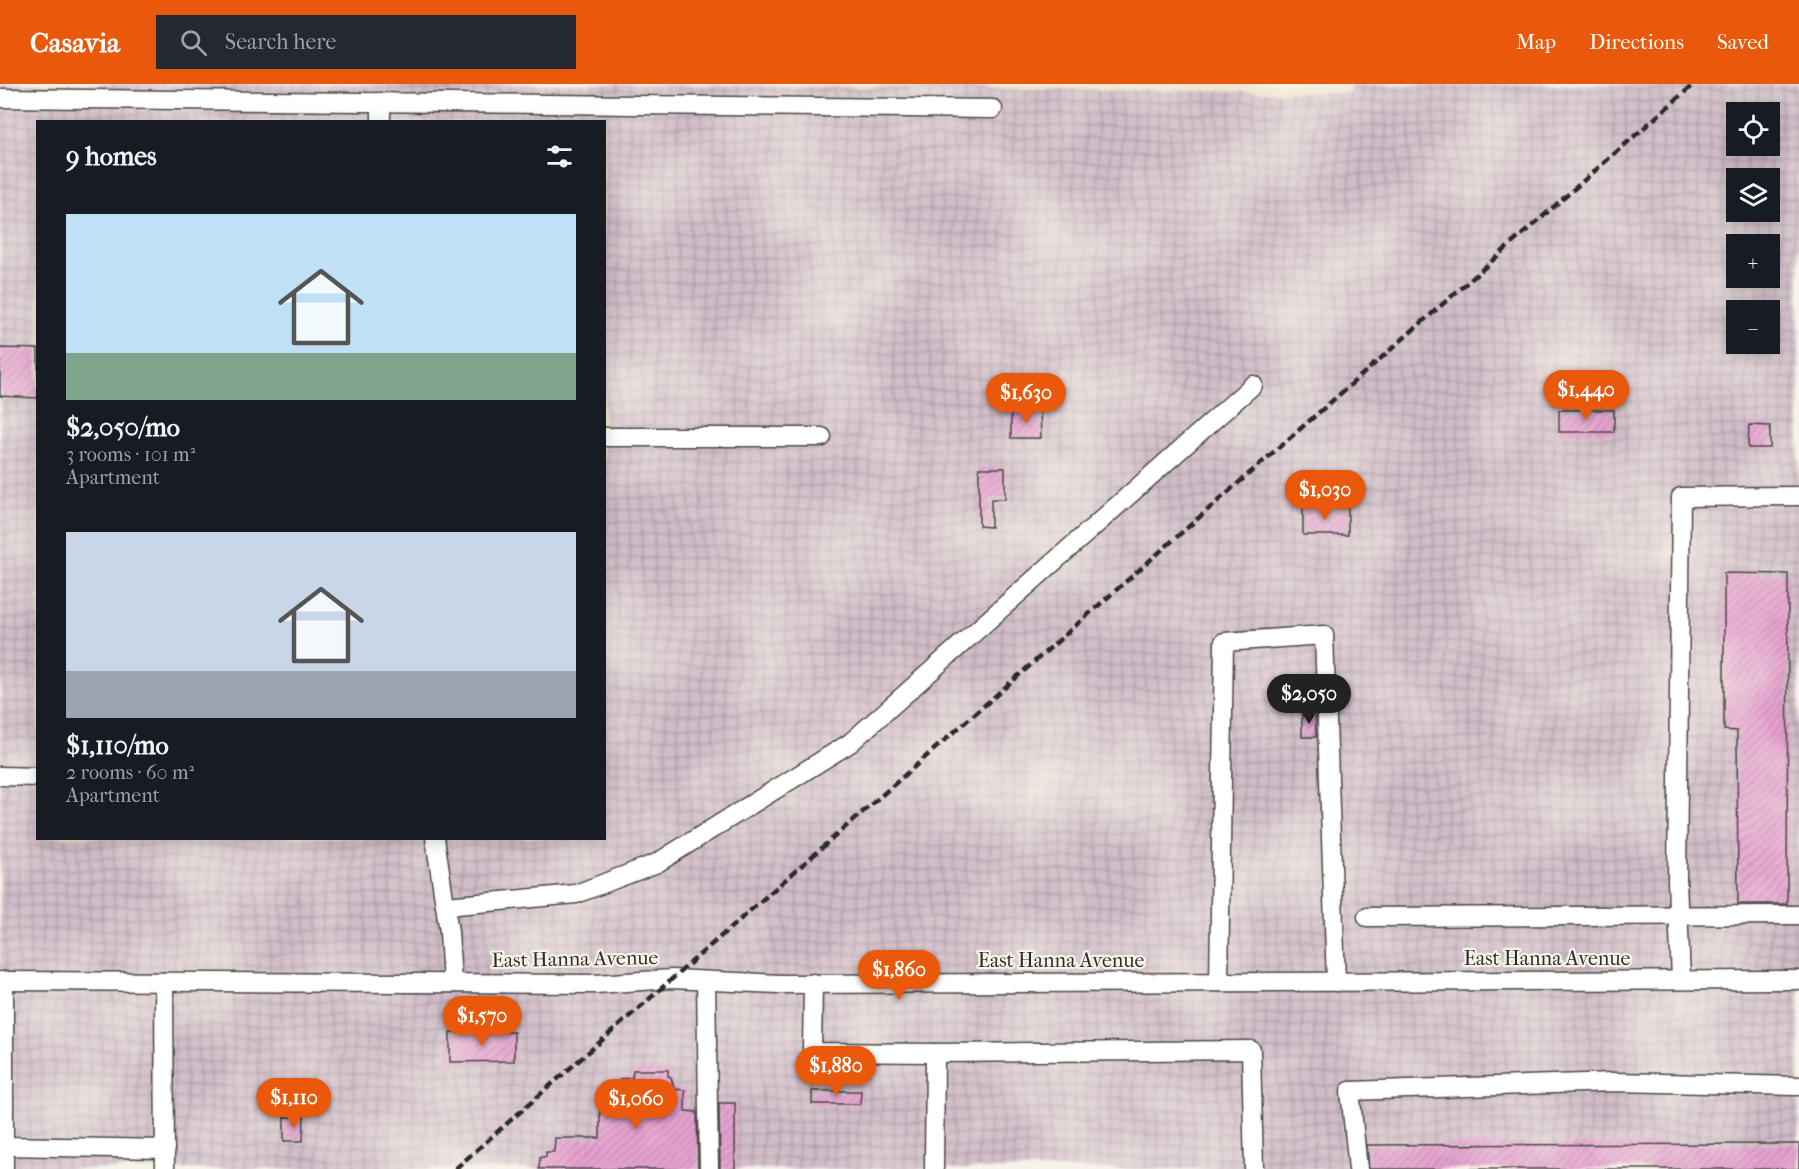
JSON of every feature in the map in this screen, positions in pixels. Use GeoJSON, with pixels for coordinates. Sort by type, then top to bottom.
{"type":"FeatureCollection","features":[{"type":"Feature","properties":{"kind":"street"},"geometry":{"type":"LineString","coordinates":[[0,98],[993,109]]}},
{"type":"Feature","properties":{"kind":"street"},"geometry":{"type":"LineString","coordinates":[[381,102],[381,120]]}},
{"type":"Feature","properties":{"kind":"street"},"geometry":{"type":"LineString","coordinates":[[446,906],[576,894],[657,863],[850,743],[1253,385]]}},
{"type":"Feature","properties":{"kind":"street"},"geometry":{"type":"LineString","coordinates":[[606,436],[822,437]]}},
{"type":"Feature","properties":{"kind":"street"},"geometry":{"type":"LineString","coordinates":[[1681,980],[1678,916],[1682,497],[1799,496]]}},
{"type":"Feature","properties":{"kind":"street"},"geometry":{"type":"LineString","coordinates":[[1219,982],[1224,642],[1324,635],[1336,982]]}},
{"type":"Feature","properties":{"kind":"street"},"geometry":{"type":"LineString","coordinates":[[0,776],[36,777]]}},
{"type":"Feature","properties":{"kind":"street"},"geometry":{"type":"LineString","coordinates":[[435,840],[450,932],[452,983]]}},
{"type":"Feature","properties":{"kind":"street"},"geometry":{"type":"LineString","coordinates":[[1367,917],[1799,915]]}},
{"type":"Feature","properties":{"kind":"street","name":"East Hanna Avenue"},"geometry":{"type":"LineString","coordinates":[[2,981],[596,984],[672,979],[813,983],[1799,980]]}},
{"type":"Feature","properties":{"kind":"street"},"geometry":{"type":"LineString","coordinates":[[2,981],[4,1169]]}},
{"type":"Feature","properties":{"kind":"street"},"geometry":{"type":"LineString","coordinates":[[706,981],[709,1169]]}},
{"type":"Feature","properties":{"kind":"street"},"geometry":{"type":"LineString","coordinates":[[164,982],[165,1169]]}},
{"type":"Feature","properties":{"kind":"street"},"geometry":{"type":"LineString","coordinates":[[813,983],[812,1052],[1251,1050],[1254,1169]]}},
{"type":"Feature","properties":{"kind":"street"},"geometry":{"type":"LineString","coordinates":[[934,1169],[935,1053]]}},
{"type":"Feature","properties":{"kind":"street"},"geometry":{"type":"LineString","coordinates":[[1358,1169],[1350,1091],[1614,1082],[1799,1086]]}},
{"type":"Feature","properties":{"kind":"street"},"geometry":{"type":"LineString","coordinates":[[4,1146],[165,1149]]}},
{"type":"Feature","properties":{"kind":"shaded area"},"geometry":{"type":"Polygon","coordinates":[[[0,84],[609,84],[1351,93],[1351,84],[1799,84],[1799,1169],[0,1169],[0,84]]]}},
{"type":"Feature","properties":{"kind":"building"},"geometry":{"type":"Polygon","coordinates":[[[0,348],[36,349],[36,398],[0,396],[0,348]]]}},
{"type":"Feature","properties":{"kind":"building"},"geometry":{"type":"Polygon","coordinates":[[[1011,409],[1040,409],[1041,438],[1011,438],[1011,409]]]}},
{"type":"Feature","properties":{"kind":"building"},"geometry":{"type":"Polygon","coordinates":[[[1559,410],[1614,410],[1614,432],[1559,432],[1559,410]]]}},
{"type":"Feature","properties":{"kind":"building"},"geometry":{"type":"Polygon","coordinates":[[[1749,425],[1770,426],[1770,448],[1748,448],[1749,425]]]}},
{"type":"Feature","properties":{"kind":"building"},"geometry":{"type":"Polygon","coordinates":[[[979,468],[1005,468],[1005,499],[991,499],[991,527],[979,526],[979,468]]]}},
{"type":"Feature","properties":{"kind":"building"},"geometry":{"type":"Polygon","coordinates":[[[1303,507],[1348,508],[1348,535],[1303,535],[1303,507]]]}},
{"type":"Feature","properties":{"kind":"building"},"geometry":{"type":"Polygon","coordinates":[[[1724,573],[1788,574],[1787,904],[1738,904],[1737,731],[1724,730],[1724,573]]]}},
{"type":"Feature","properties":{"kind":"building"},"geometry":{"type":"Polygon","coordinates":[[[1302,712],[1315,712],[1316,737],[1302,737],[1302,712]]]}},
{"type":"Feature","properties":{"kind":"building"},"geometry":{"type":"Polygon","coordinates":[[[450,1032],[514,1032],[514,1061],[450,1062],[450,1032]]]}},
{"type":"Feature","properties":{"kind":"building"},"geometry":{"type":"Polygon","coordinates":[[[633,1070],[668,1070],[668,1076],[671,1077],[674,1089],[685,1090],[685,1111],[697,1112],[698,1169],[539,1169],[540,1157],[546,1157],[546,1152],[554,1152],[555,1138],[600,1138],[600,1111],[606,1110],[606,1093],[619,1090],[620,1079],[632,1078],[633,1070]]]}},
{"type":"Feature","properties":{"kind":"building"},"geometry":{"type":"Polygon","coordinates":[[[812,1091],[861,1091],[860,1104],[812,1104],[812,1091]]]}},
{"type":"Feature","properties":{"kind":"building"},"geometry":{"type":"Polygon","coordinates":[[[719,1103],[735,1103],[735,1169],[720,1169],[719,1103]]]}},
{"type":"Feature","properties":{"kind":"building"},"geometry":{"type":"Polygon","coordinates":[[[284,1117],[304,1117],[303,1141],[284,1141],[284,1117]]]}},
{"type":"Feature","properties":{"kind":"building"},"geometry":{"type":"Polygon","coordinates":[[[1799,1144],[1799,1169],[1369,1169],[1367,1145],[1799,1144]]]}},
{"type":"Feature","properties":{"kind":"railway"},"geometry":{"type":"LineString","coordinates":[[455,1169],[1694,84]]}}]}
